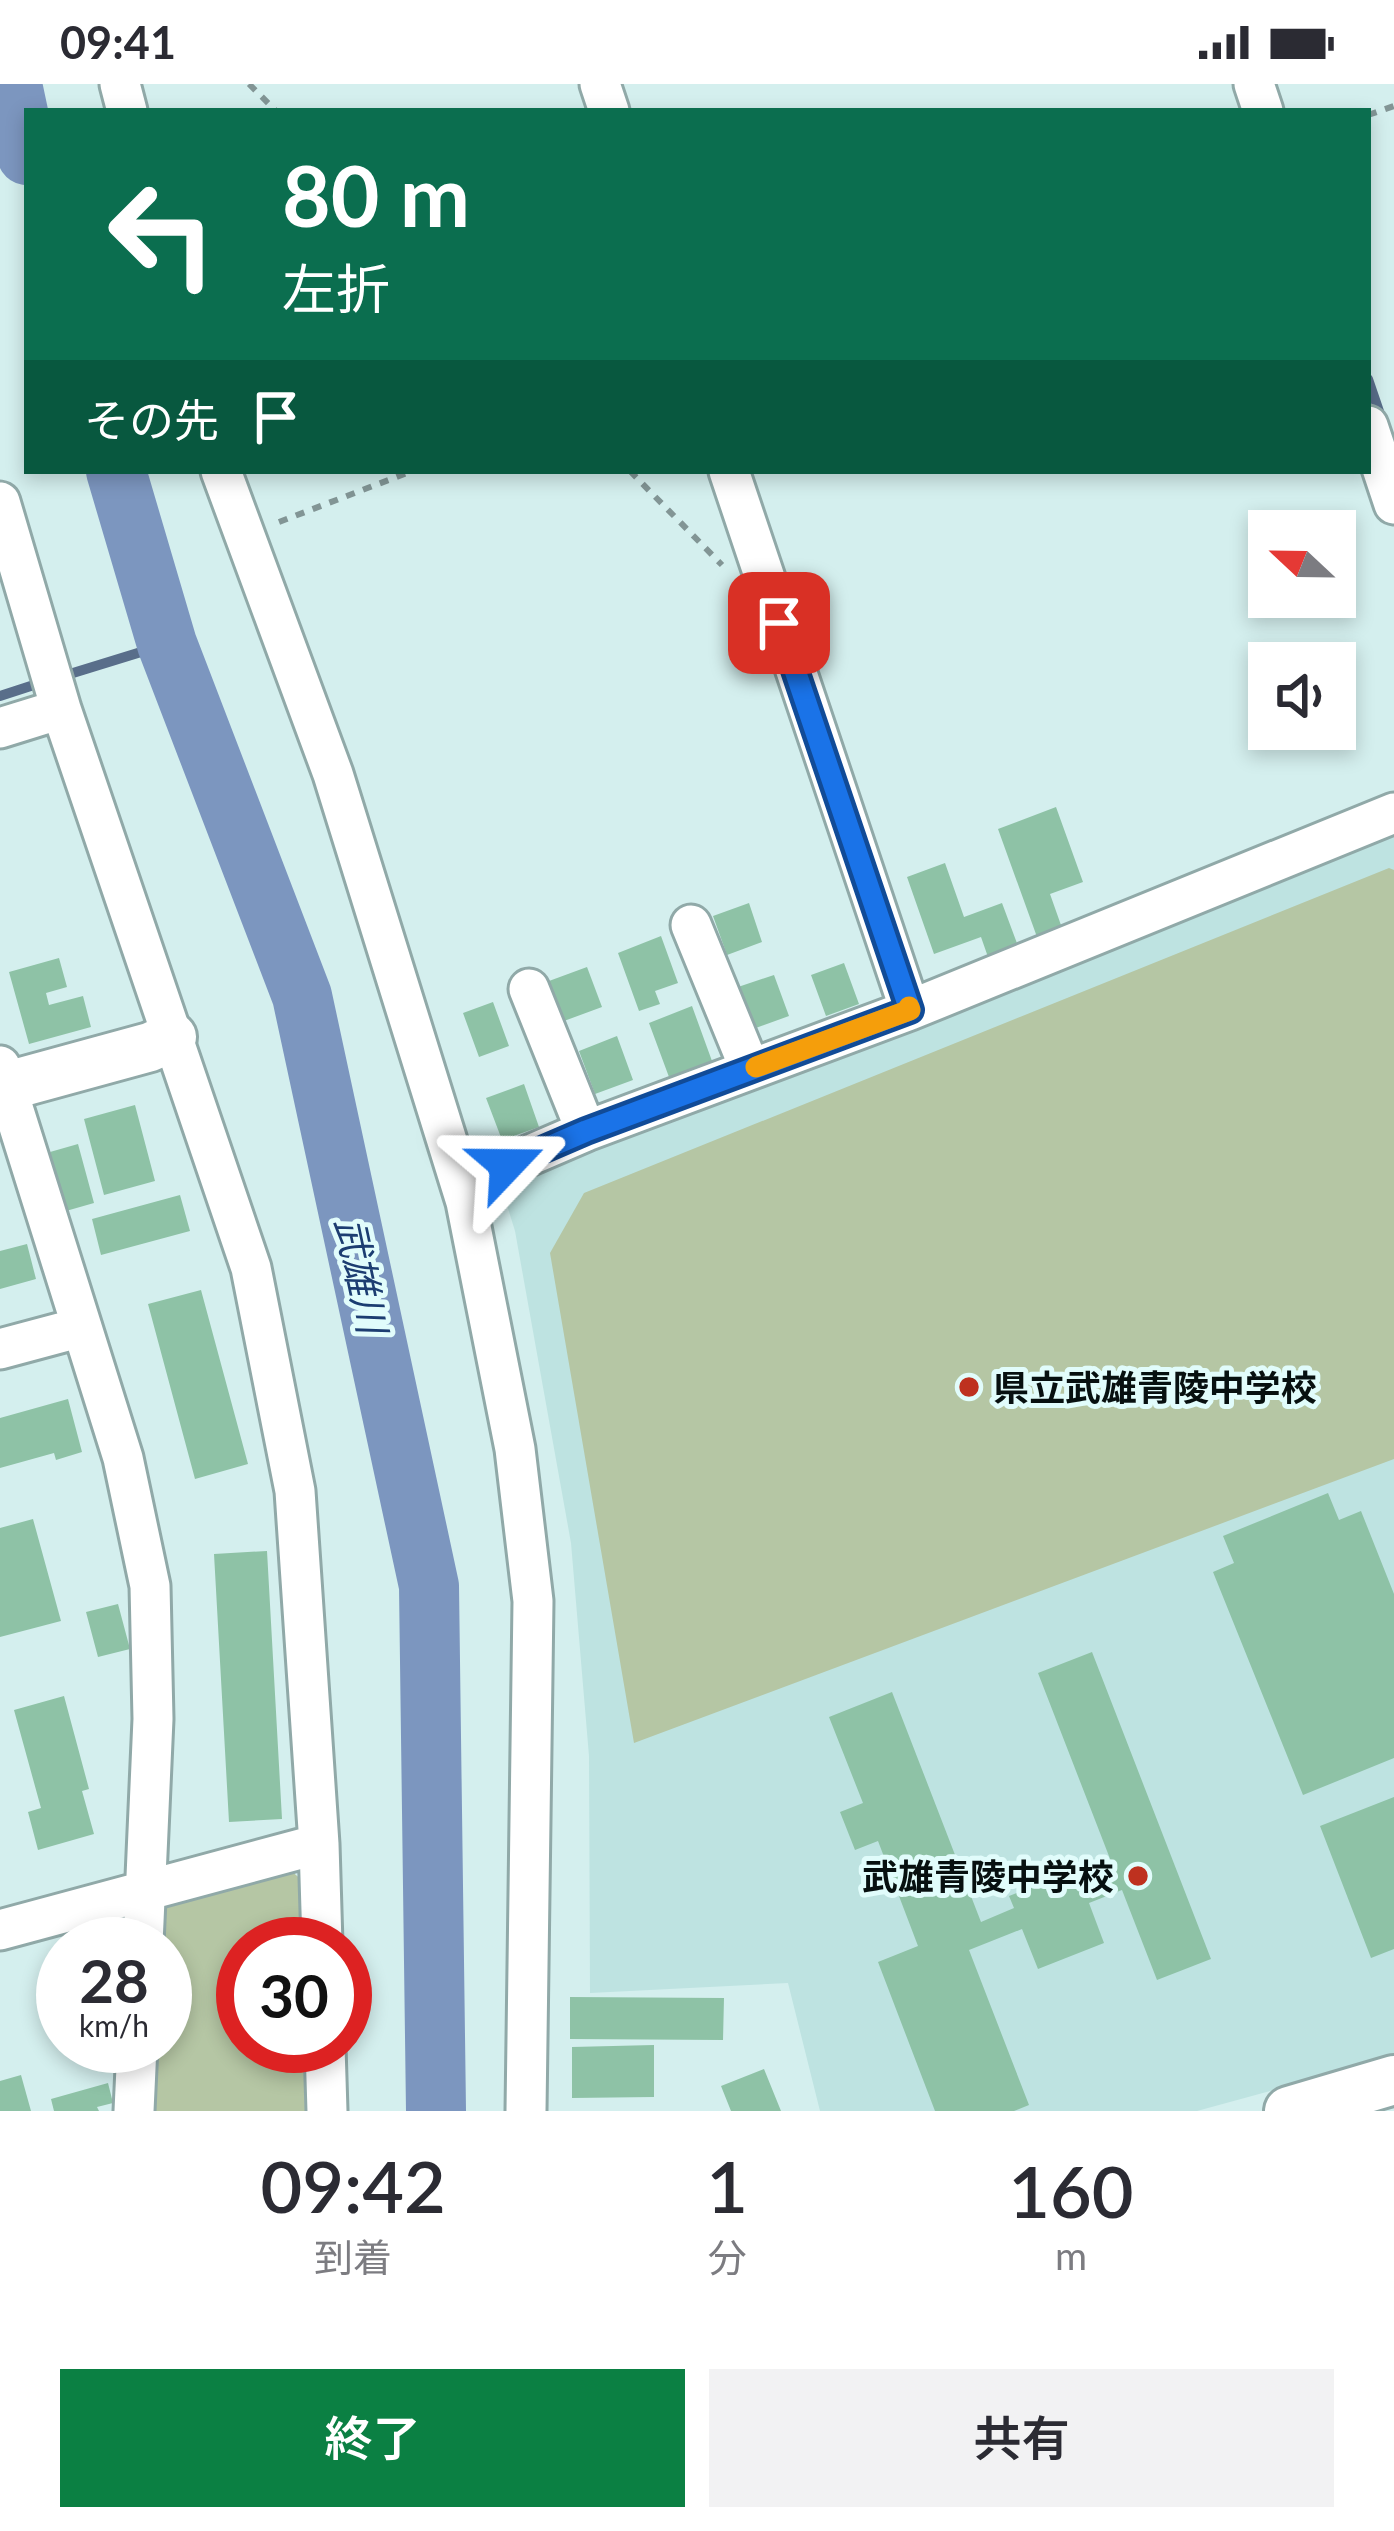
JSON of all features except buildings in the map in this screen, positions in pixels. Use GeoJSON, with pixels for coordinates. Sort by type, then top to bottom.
{"type":"FeatureCollection","features":[{"type":"Feature","properties":{"kind":"street"},"geometry":{"type":"LineString","coordinates":[[1371,435],[1394,504]]}},
{"type":"Feature","properties":{"kind":"street"},"geometry":{"type":"LineString","coordinates":[[222,474],[333,774],[466,1202],[514,1449],[533,1601],[526,2111]]}},
{"type":"Feature","properties":{"kind":"street"},"geometry":{"type":"LineString","coordinates":[[730,474],[910,1010]]}},
{"type":"Feature","properties":{"kind":"street"},"geometry":{"type":"LineString","coordinates":[[0,502],[61,709],[251,1268],[295,1492],[321,1917]]}},
{"type":"Feature","properties":{"kind":"street"},"geometry":{"type":"LineString","coordinates":[[0,728],[61,709]]}},
{"type":"Feature","properties":{"kind":"street"},"geometry":{"type":"LineString","coordinates":[[507,1165],[910,1010],[1394,813]]}},
{"type":"Feature","properties":{"kind":"street"},"geometry":{"type":"LineString","coordinates":[[691,925],[749,1069]]}},
{"type":"Feature","properties":{"kind":"street"},"geometry":{"type":"LineString","coordinates":[[529,989],[586,1131]]}},
{"type":"Feature","properties":{"kind":"street"},"geometry":{"type":"LineString","coordinates":[[144,1917],[153,1718],[150,1586],[123,1458],[2,1080],[150,1047],[172,1037]]}},
{"type":"Feature","properties":{"kind":"street"},"geometry":{"type":"LineString","coordinates":[[0,1349],[82,1327]]}},
{"type":"Feature","properties":{"kind":"street"},"geometry":{"type":"LineString","coordinates":[[0,1930],[319,1844]]}},
{"type":"Feature","properties":{"kind":"street"},"geometry":{"type":"LineString","coordinates":[[134,2111],[136,2073]]}},
{"type":"Feature","properties":{"kind":"street"},"geometry":{"type":"LineString","coordinates":[[326,2073],[327,2111]]}},
{"type":"Feature","properties":{"kind":"street"},"geometry":{"type":"LineString","coordinates":[[1289,2111],[1394,2080]]}},
{"type":"Feature","properties":{"kind":"path"},"geometry":{"type":"LineString","coordinates":[[249,84],[273,108]]}},
{"type":"Feature","properties":{"kind":"path"},"geometry":{"type":"LineString","coordinates":[[276,523],[404,474]]}},
{"type":"Feature","properties":{"kind":"path"},"geometry":{"type":"LineString","coordinates":[[633,474],[730,572]]}},
{"type":"Feature","properties":{"kind":"shaded area","name":"県立武雄青陵中学校"},"geometry":{"type":"Polygon","coordinates":[[[1394,836],[1394,2057],[1197,2111],[820,2111],[788,1983],[590,1993],[589,1756],[571,1543],[515,1231],[501,1186],[1394,836]]]}},
{"type":"Feature","properties":{"kind":"green space"},"geometry":{"type":"Polygon","coordinates":[[[1389,868],[1394,870],[1394,1459],[634,1743],[550,1253],[584,1193],[1389,868]]]}},
{"type":"Feature","properties":{"kind":"green space"},"geometry":{"type":"Polygon","coordinates":[[[285,1866],[302,1880],[303,1917],[216,1917],[216,2073],[304,2073],[305,2111],[147,2111],[149,2073],[192,2073],[192,1917],[161,1917],[162,1901],[285,1866]]]}},
{"type":"Feature","properties":{"kind":"waterway","name":"武雄川"},"geometry":{"type":"LineString","coordinates":[[12,84],[24,141]]}},
{"type":"Feature","properties":{"kind":"waterway"},"geometry":{"type":"LineString","coordinates":[[1371,388],[1382,420]]}},
{"type":"Feature","properties":{"kind":"waterway","name":"武雄川"},"geometry":{"type":"LineString","coordinates":[[117,474],[167,644],[302,996],[429,1586],[436,2111]]}},
{"type":"Feature","properties":{"kind":"waterway"},"geometry":{"type":"LineString","coordinates":[[60,677],[167,644]]}},
{"type":"Feature","properties":{"kind":"waterway"},"geometry":{"type":"LineString","coordinates":[[0,696],[43,682]]}},
{"type":"Feature","properties":{"kind":"slow traffic"},"geometry":{"type":"LineString","coordinates":[[756,1067],[909,1007]]}},
{"type":"Feature","properties":{"kind":"place","name":"県立武雄青陵中学校"},"geometry":{"type":"Point","coordinates":[969,1387]}},
{"type":"Feature","properties":{"kind":"place","name":"武雄青陵中学校"},"geometry":{"type":"Point","coordinates":[1138,1876]}},
{"type":"Feature","properties":{"kind":"route"},"geometry":{"type":"LineString","coordinates":[[507,1165],[910,1010],[779,623]]}}]}
